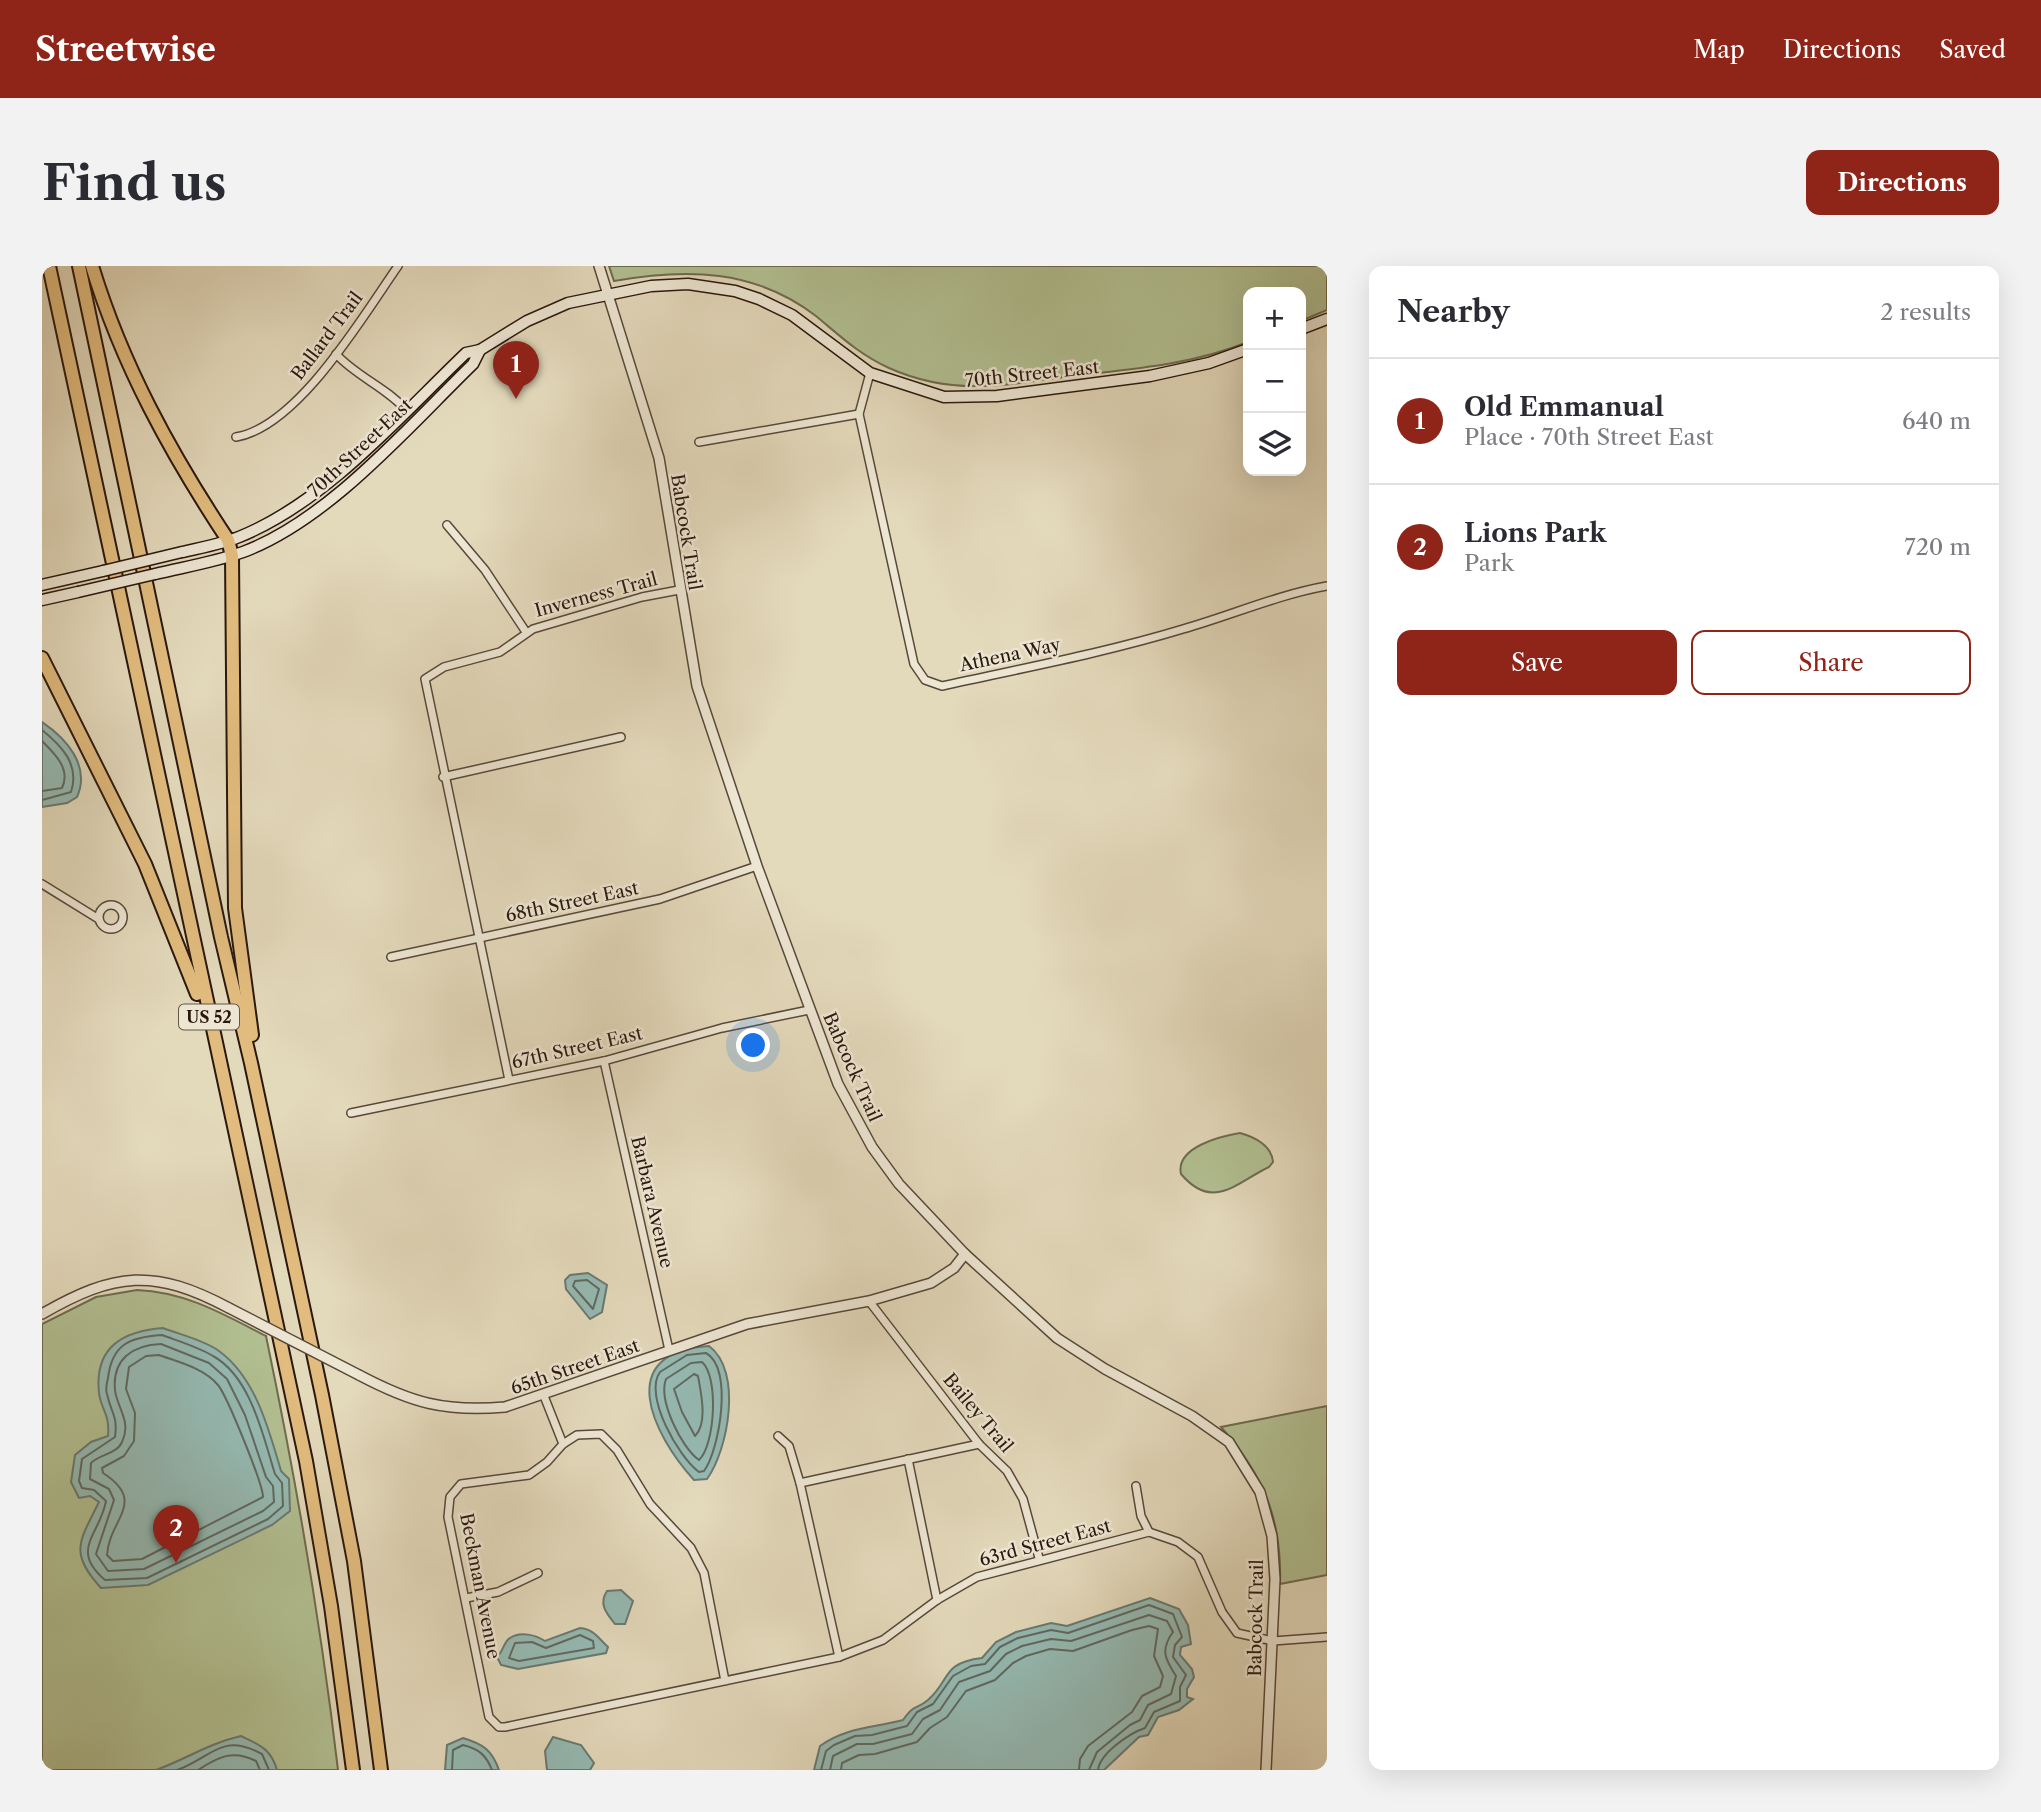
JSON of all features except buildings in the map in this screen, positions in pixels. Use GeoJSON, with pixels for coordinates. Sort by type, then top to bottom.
{"type":"FeatureCollection","features":[{"type":"Feature","properties":{"kind":"highway","name":"US 52"},"geometry":{"type":"LineString","coordinates":[[49,266],[306,1461],[331,1606],[353,1770]]}},
{"type":"Feature","properties":{"kind":"highway","name":"US 52"},"geometry":{"type":"LineString","coordinates":[[79,266],[339,1479],[363,1623],[381,1770]]}},
{"type":"Feature","properties":{"kind":"highway"},"geometry":{"type":"LineString","coordinates":[[92,266],[117,338],[164,438],[228,540],[232,556],[235,908],[254,1045],[251,1063]]}},
{"type":"Feature","properties":{"kind":"highway"},"geometry":{"type":"LineString","coordinates":[[42,658],[145,864],[214,1042]]}},
{"type":"Feature","properties":{"kind":"main road","name":"70th Street East"},"geometry":{"type":"LineString","coordinates":[[42,585],[228,540],[268,523],[313,494],[466,353],[480,350],[527,321],[568,303],[608,294],[688,284],[749,295],[792,315],[870,373],[915,390],[944,397],[970,398],[1150,376],[1209,363],[1245,350]]}},
{"type":"Feature","properties":{"kind":"main road"},"geometry":{"type":"LineString","coordinates":[[1306,327],[1327,319]]}},
{"type":"Feature","properties":{"kind":"main road","name":"70th Street East"},"geometry":{"type":"LineString","coordinates":[[42,600],[232,556],[282,533],[316,511],[351,483],[473,364],[480,350]]}},
{"type":"Feature","properties":{"kind":"street","name":"Ballard Trail"},"geometry":{"type":"LineString","coordinates":[[236,437],[260,429],[308,390],[398,266]]}},
{"type":"Feature","properties":{"kind":"street","name":"Babcock Trail"},"geometry":{"type":"LineString","coordinates":[[599,266],[659,458],[697,686],[757,866],[809,1010],[849,1109],[899,1184],[965,1254],[1057,1338],[1105,1369],[1192,1416],[1228,1442],[1260,1492],[1272,1536],[1275,1579],[1266,1770]]}},
{"type":"Feature","properties":{"kind":"street"},"geometry":{"type":"LineString","coordinates":[[336,354],[353,372],[375,383],[406,410]]}},
{"type":"Feature","properties":{"kind":"street","name":"Athena Way"},"geometry":{"type":"LineString","coordinates":[[870,373],[859,414],[914,664],[925,680],[942,686],[1062,660],[1183,629],[1266,600],[1327,586]]}},
{"type":"Feature","properties":{"kind":"street"},"geometry":{"type":"LineString","coordinates":[[699,442],[859,414]]}},
{"type":"Feature","properties":{"kind":"street"},"geometry":{"type":"LineString","coordinates":[[447,525],[485,570],[526,632]]}},
{"type":"Feature","properties":{"kind":"street","name":"Inverness Trail"},"geometry":{"type":"LineString","coordinates":[[443,777],[425,679],[444,667],[500,652],[526,632],[642,597],[679,590]]}},
{"type":"Feature","properties":{"kind":"street"},"geometry":{"type":"LineString","coordinates":[[509,1080],[443,777],[621,737]]}},
{"type":"Feature","properties":{"kind":"street","name":"68th Street East"},"geometry":{"type":"LineString","coordinates":[[391,957],[660,899],[757,866]]}},
{"type":"Feature","properties":{"kind":"street"},"geometry":{"type":"LineString","coordinates":[[42,884],[97,918]]}},
{"type":"Feature","properties":{"kind":"street","name":"67th Street East"},"geometry":{"type":"LineString","coordinates":[[351,1113],[604,1061],[722,1028],[809,1010]]}},
{"type":"Feature","properties":{"kind":"street","name":"Barbara Avenue"},"geometry":{"type":"LineString","coordinates":[[604,1061],[669,1350]]}},
{"type":"Feature","properties":{"kind":"street","name":"65th Street East"},"geometry":{"type":"LineString","coordinates":[[42,1314],[105,1284],[148,1279],[196,1290],[401,1397],[431,1406],[467,1410],[505,1407],[544,1396],[747,1324],[869,1301],[931,1283],[954,1268],[965,1254]]}},
{"type":"Feature","properties":{"kind":"street","name":"Bailey Trail"},"geometry":{"type":"LineString","coordinates":[[869,1301],[979,1444],[1007,1471],[1023,1499],[1039,1558]]}},
{"type":"Feature","properties":{"kind":"street"},"geometry":{"type":"LineString","coordinates":[[544,1396],[562,1444],[577,1435],[601,1434],[617,1450],[650,1504],[691,1548],[704,1573],[725,1681]]}},
{"type":"Feature","properties":{"kind":"street"},"geometry":{"type":"LineString","coordinates":[[778,1436],[789,1446],[800,1483],[839,1657]]}},
{"type":"Feature","properties":{"kind":"street","name":"Beckman Avenue"},"geometry":{"type":"LineString","coordinates":[[494,1725],[489,1717],[448,1517],[450,1497],[461,1484],[529,1475],[547,1462],[562,1444]]}},
{"type":"Feature","properties":{"kind":"street"},"geometry":{"type":"LineString","coordinates":[[800,1483],[979,1444]]}},
{"type":"Feature","properties":{"kind":"street"},"geometry":{"type":"LineString","coordinates":[[908,1459],[937,1601]]}},
{"type":"Feature","properties":{"kind":"street"},"geometry":{"type":"LineString","coordinates":[[1136,1486],[1141,1516],[1149,1532],[1178,1542],[1198,1557],[1222,1612],[1237,1633],[1273,1641],[1327,1637]]}},
{"type":"Feature","properties":{"kind":"street","name":"63rd Street East"},"geometry":{"type":"LineString","coordinates":[[494,1725],[505,1727],[839,1657],[883,1640],[937,1601],[977,1577],[1039,1558],[1149,1532]]}},
{"type":"Feature","properties":{"kind":"street"},"geometry":{"type":"LineString","coordinates":[[466,1598],[498,1592],[538,1573]]}},
{"type":"Feature","properties":{"kind":"green space"},"geometry":{"type":"Polygon","coordinates":[[[609,266],[1327,266],[1327,310],[1306,319],[1306,287],[1243,287],[1243,344],[1227,350],[1139,368],[982,386],[935,382],[889,368],[851,345],[793,300],[744,281],[719,276],[667,274],[614,281],[609,266]]]}},
{"type":"Feature","properties":{"kind":"green space"},"geometry":{"type":"Polygon","coordinates":[[[1240,1133],[1257,1140],[1270,1151],[1273,1162],[1269,1167],[1236,1186],[1214,1192],[1204,1191],[1193,1185],[1181,1174],[1181,1165],[1192,1150],[1212,1140],[1240,1133]]]}},
{"type":"Feature","properties":{"kind":"green space"},"geometry":{"type":"Polygon","coordinates":[[[137,1290],[188,1300],[266,1336],[307,1552],[338,1770],[42,1770],[42,1324],[96,1297],[137,1290]]]}},
{"type":"Feature","properties":{"kind":"green space"},"geometry":{"type":"Polygon","coordinates":[[[1327,1406],[1327,1575],[1280,1584],[1278,1539],[1267,1499],[1249,1463],[1221,1427],[1327,1406]]]}},
{"type":"Feature","properties":{"kind":"water"},"geometry":{"type":"Polygon","coordinates":[[[42,722],[60,736],[74,754],[81,774],[77,797],[67,803],[42,807],[42,722]]]}},
{"type":"Feature","properties":{"kind":"water"},"geometry":{"type":"Polygon","coordinates":[[[588,1273],[607,1285],[602,1312],[590,1319],[566,1289],[565,1280],[570,1275],[588,1273]]]}},
{"type":"Feature","properties":{"kind":"water"},"geometry":{"type":"Polygon","coordinates":[[[163,1328],[213,1347],[243,1375],[259,1406],[281,1471],[289,1479],[290,1511],[272,1525],[148,1585],[101,1588],[84,1565],[80,1547],[86,1527],[99,1502],[90,1496],[79,1498],[71,1482],[75,1455],[91,1442],[108,1436],[107,1417],[99,1393],[101,1364],[107,1353],[114,1344],[135,1333],[163,1328]]]}},
{"type":"Feature","properties":{"kind":"water"},"geometry":{"type":"Polygon","coordinates":[[[709,1346],[720,1358],[726,1373],[729,1411],[715,1466],[707,1479],[694,1480],[665,1440],[655,1419],[650,1398],[651,1379],[660,1363],[679,1352],[709,1346]]]}},
{"type":"Feature","properties":{"kind":"water"},"geometry":{"type":"Polygon","coordinates":[[[621,1590],[633,1601],[625,1624],[615,1624],[605,1609],[603,1600],[607,1591],[621,1590]]]}},
{"type":"Feature","properties":{"kind":"water"},"geometry":{"type":"Polygon","coordinates":[[[1150,1598],[1179,1609],[1188,1625],[1191,1644],[1181,1647],[1180,1655],[1192,1669],[1194,1677],[1187,1689],[1187,1697],[1193,1699],[1179,1710],[1158,1717],[1148,1735],[1139,1737],[1104,1770],[814,1770],[820,1746],[840,1735],[903,1720],[910,1711],[935,1693],[953,1668],[969,1660],[982,1658],[996,1642],[1016,1632],[1051,1623],[1067,1626],[1150,1598]]]}},
{"type":"Feature","properties":{"kind":"water"},"geometry":{"type":"Polygon","coordinates":[[[580,1628],[593,1632],[608,1647],[606,1653],[518,1669],[501,1665],[497,1657],[508,1639],[514,1636],[528,1635],[545,1641],[580,1628]]]}},
{"type":"Feature","properties":{"kind":"water"},"geometry":{"type":"Polygon","coordinates":[[[241,1736],[264,1749],[272,1757],[277,1770],[156,1770],[219,1743],[241,1736]]]}},
{"type":"Feature","properties":{"kind":"water"},"geometry":{"type":"Polygon","coordinates":[[[553,1737],[581,1745],[594,1763],[590,1770],[547,1770],[545,1751],[553,1737]]]}},
{"type":"Feature","properties":{"kind":"water"},"geometry":{"type":"Polygon","coordinates":[[[463,1738],[486,1749],[499,1770],[445,1770],[447,1745],[463,1738]]]}},
{"type":"Feature","properties":{"kind":"place","name":"Old Emmanual"},"geometry":{"type":"Point","coordinates":[516,399]}},
{"type":"Feature","properties":{"kind":"place","name":"Lions Park"},"geometry":{"type":"Point","coordinates":[176,1563]}}]}
